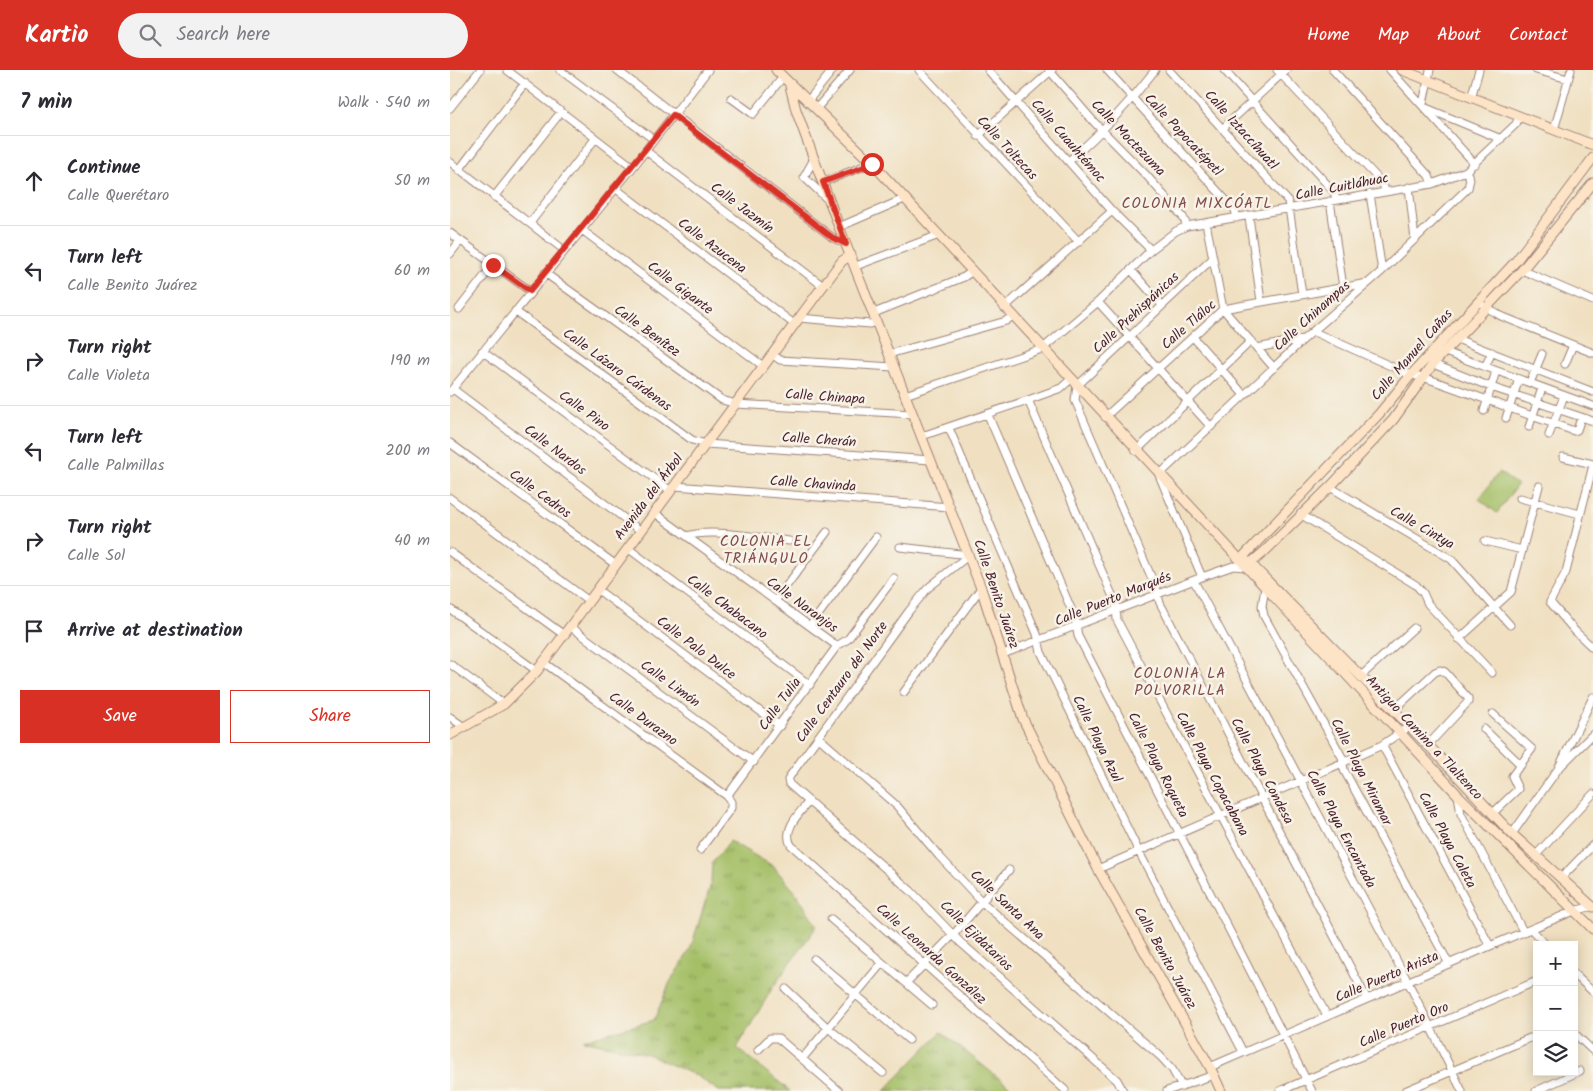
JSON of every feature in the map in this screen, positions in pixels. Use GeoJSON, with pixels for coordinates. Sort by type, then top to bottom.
{"type":"FeatureCollection","features":[{"type":"Feature","properties":{"kind":"street"},"geometry":{"type":"LineString","coordinates":[[450,108],[480,70]]}},
{"type":"Feature","properties":{"kind":"street"},"geometry":{"type":"LineString","coordinates":[[507,70],[633,167]]}},
{"type":"Feature","properties":{"kind":"street"},"geometry":{"type":"LineString","coordinates":[[560,70],[653,140]]}},
{"type":"Feature","properties":{"kind":"street"},"geometry":{"type":"LineString","coordinates":[[617,70],[833,238],[846,244]]}},
{"type":"Feature","properties":{"kind":"street"},"geometry":{"type":"LineString","coordinates":[[451,390],[515,312],[544,273],[633,167],[708,70]]}},
{"type":"Feature","properties":{"kind":"street"},"geometry":{"type":"LineString","coordinates":[[807,102],[833,70]]}},
{"type":"Feature","properties":{"kind":"street"},"geometry":{"type":"LineString","coordinates":[[816,110],[850,70]]}},
{"type":"Feature","properties":{"kind":"street","name":"Calle Toltecas"},"geometry":{"type":"LineString","coordinates":[[919,70],[978,136],[1079,242]]}},
{"type":"Feature","properties":{"kind":"street","name":"Calle Cuauhtémoc"},"geometry":{"type":"LineString","coordinates":[[988,70],[1112,211],[1151,250]]}},
{"type":"Feature","properties":{"kind":"street"},"geometry":{"type":"LineString","coordinates":[[978,136],[1050,70]]}},
{"type":"Feature","properties":{"kind":"street","name":"Calle Moctezuma"},"geometry":{"type":"LineString","coordinates":[[1050,70],[1103,131],[1148,176],[1183,217],[1187,226]]}},
{"type":"Feature","properties":{"kind":"street","name":"Calle Popocatépetl"},"geometry":{"type":"LineString","coordinates":[[1107,70],[1235,210],[1238,218]]}},
{"type":"Feature","properties":{"kind":"street"},"geometry":{"type":"LineString","coordinates":[[1069,161],[1103,131],[1155,70]]}},
{"type":"Feature","properties":{"kind":"street","name":"Calle Iztaccíhuatl"},"geometry":{"type":"LineString","coordinates":[[1170,70],[1288,201],[1290,209]]}},
{"type":"Feature","properties":{"kind":"street"},"geometry":{"type":"LineString","coordinates":[[1224,70],[1334,192],[1333,201],[1343,287]]}},
{"type":"Feature","properties":{"kind":"street"},"geometry":{"type":"LineString","coordinates":[[1333,70],[1429,176],[1432,184]]}},
{"type":"Feature","properties":{"kind":"street"},"geometry":{"type":"LineString","coordinates":[[1390,70],[1475,164]]}},
{"type":"Feature","properties":{"kind":"street"},"geometry":{"type":"LineString","coordinates":[[1402,70],[1519,118],[1593,145]]}},
{"type":"Feature","properties":{"kind":"street"},"geometry":{"type":"LineString","coordinates":[[1424,106],[1430,70]]}},
{"type":"Feature","properties":{"kind":"street"},"geometry":{"type":"LineString","coordinates":[[1471,98],[1479,70]]}},
{"type":"Feature","properties":{"kind":"street"},"geometry":{"type":"LineString","coordinates":[[1536,70],[1568,79]]}},
{"type":"Feature","properties":{"kind":"street"},"geometry":{"type":"LineString","coordinates":[[1554,130],[1571,70]]}},
{"type":"Feature","properties":{"kind":"street"},"geometry":{"type":"LineString","coordinates":[[1222,128],[1281,71],[1383,184],[1385,191]]}},
{"type":"Feature","properties":{"kind":"street"},"geometry":{"type":"LineString","coordinates":[[731,98],[753,114],[780,74]]}},
{"type":"Feature","properties":{"kind":"street","name":"Calle Benito Juárez"},"geometry":{"type":"LineString","coordinates":[[780,74],[790,86],[872,164],[1159,476],[1243,563]]}},
{"type":"Feature","properties":{"kind":"street"},"geometry":{"type":"LineString","coordinates":[[459,170],[525,83]]}},
{"type":"Feature","properties":{"kind":"street","name":"Calle Benito Juárez"},"geometry":{"type":"LineString","coordinates":[[790,86],[839,227],[969,555],[1023,719],[1098,869],[1222,1091]]}},
{"type":"Feature","properties":{"kind":"street"},"geometry":{"type":"LineString","coordinates":[[1424,106],[1501,139]]}},
{"type":"Feature","properties":{"kind":"street"},"geometry":{"type":"LineString","coordinates":[[494,197],[561,112]]}},
{"type":"Feature","properties":{"kind":"street","name":"Calle Cuitláhuac"},"geometry":{"type":"LineString","coordinates":[[1042,349],[1098,302],[1151,250],[1176,231],[1187,226],[1432,184],[1466,171],[1516,124],[1519,118]]}},
{"type":"Feature","properties":{"kind":"street"},"geometry":{"type":"LineString","coordinates":[[530,223],[595,139]]}},
{"type":"Feature","properties":{"kind":"street","name":"Calle Jazmín"},"geometry":{"type":"LineString","coordinates":[[646,150],[823,286]]}},
{"type":"Feature","properties":{"kind":"street","name":"Calle Manuel Cañas"},"geometry":{"type":"LineString","coordinates":[[1243,563],[1516,261],[1593,158]]}},
{"type":"Feature","properties":{"kind":"street"},"geometry":{"type":"LineString","coordinates":[[814,159],[804,177],[830,202]]}},
{"type":"Feature","properties":{"kind":"street"},"geometry":{"type":"LineString","coordinates":[[450,162],[564,250]]}},
{"type":"Feature","properties":{"kind":"street"},"geometry":{"type":"LineString","coordinates":[[823,182],[872,164]]}},
{"type":"Feature","properties":{"kind":"street","name":"Calle Chinampas"},"geometry":{"type":"LineString","coordinates":[[1159,476],[1304,339],[1382,272],[1468,188],[1470,179],[1466,171]]}},
{"type":"Feature","properties":{"kind":"street","name":"Calle Manuel Cañas"},"geometry":{"type":"LineString","coordinates":[[1243,563],[1330,487],[1393,420],[1433,364],[1522,270],[1593,183]]}},
{"type":"Feature","properties":{"kind":"street"},"geometry":{"type":"LineString","coordinates":[[1409,187],[1415,240]]}},
{"type":"Feature","properties":{"kind":"street","name":"Calle Azucena"},"geometry":{"type":"LineString","coordinates":[[615,188],[797,321]]}},
{"type":"Feature","properties":{"kind":"street"},"geometry":{"type":"LineString","coordinates":[[1370,194],[1382,272]]}},
{"type":"Feature","properties":{"kind":"street"},"geometry":{"type":"LineString","coordinates":[[839,227],[904,199]]}},
{"type":"Feature","properties":{"kind":"street"},"geometry":{"type":"LineString","coordinates":[[1290,209],[1302,294]]}},
{"type":"Feature","properties":{"kind":"street"},"geometry":{"type":"LineString","coordinates":[[1004,308],[1112,211]]}},
{"type":"Feature","properties":{"kind":"street"},"geometry":{"type":"LineString","coordinates":[[1249,216],[1261,301]]}},
{"type":"Feature","properties":{"kind":"street"},"geometry":{"type":"LineString","coordinates":[[1206,223],[1223,309],[1274,368]]}},
{"type":"Feature","properties":{"kind":"street","name":"Calle Gigante"},"geometry":{"type":"LineString","coordinates":[[582,230],[763,366]]}},
{"type":"Feature","properties":{"kind":"street"},"geometry":{"type":"LineString","coordinates":[[450,233],[530,291]]}},
{"type":"Feature","properties":{"kind":"street"},"geometry":{"type":"LineString","coordinates":[[856,266],[939,235]]}},
{"type":"Feature","properties":{"kind":"street"},"geometry":{"type":"LineString","coordinates":[[450,254],[460,241]]}},
{"type":"Feature","properties":{"kind":"street","name":"Avenida del Árbol"},"geometry":{"type":"LineString","coordinates":[[450,734],[504,704],[536,671],[823,286],[842,261],[851,256]]}},
{"type":"Feature","properties":{"kind":"street","name":"Calle Prehispánicas"},"geometry":{"type":"LineString","coordinates":[[922,436],[988,415],[1073,383],[1129,336],[1212,258]]}},
{"type":"Feature","properties":{"kind":"street"},"geometry":{"type":"LineString","coordinates":[[459,309],[493,265]]}},
{"type":"Feature","properties":{"kind":"street"},"geometry":{"type":"LineString","coordinates":[[1131,270],[1162,305]]}},
{"type":"Feature","properties":{"kind":"street"},"geometry":{"type":"LineString","coordinates":[[1522,270],[1593,301]]}},
{"type":"Feature","properties":{"kind":"street"},"geometry":{"type":"LineString","coordinates":[[797,321],[870,324],[875,317],[964,277],[971,272]]}},
{"type":"Feature","properties":{"kind":"street","name":"Calle Benítez"},"geometry":{"type":"LineString","coordinates":[[544,273],[722,400],[736,404]]}},
{"type":"Feature","properties":{"kind":"street","name":"Calle Tláloc"},"geometry":{"type":"LineString","coordinates":[[1105,417],[1223,309],[1368,283]]}},
{"type":"Feature","properties":{"kind":"street"},"geometry":{"type":"LineString","coordinates":[[1478,301],[1501,316],[1593,353]]}},
{"type":"Feature","properties":{"kind":"street"},"geometry":{"type":"LineString","coordinates":[[1098,302],[1186,402],[1211,427]]}},
{"type":"Feature","properties":{"kind":"street","name":"Calle Lázaro Cárdenas"},"geometry":{"type":"LineString","coordinates":[[515,312],[692,440],[706,444]]}},
{"type":"Feature","properties":{"kind":"street"},"geometry":{"type":"LineString","coordinates":[[888,354],[1006,321],[1012,316]]}},
{"type":"Feature","properties":{"kind":"street"},"geometry":{"type":"LineString","coordinates":[[1314,332],[1411,375],[1423,377],[1552,424],[1574,431],[1577,430],[1581,418]]}},
{"type":"Feature","properties":{"kind":"street"},"geometry":{"type":"LineString","coordinates":[[1193,337],[1244,395]]}},
{"type":"Feature","properties":{"kind":"street"},"geometry":{"type":"LineString","coordinates":[[1257,348],[1304,339]]}},
{"type":"Feature","properties":{"kind":"street"},"geometry":{"type":"LineString","coordinates":[[1457,339],[1593,392]]}},
{"type":"Feature","properties":{"kind":"street"},"geometry":{"type":"LineString","coordinates":[[1136,451],[1251,341]]}},
{"type":"Feature","properties":{"kind":"street"},"geometry":{"type":"LineString","coordinates":[[1565,364],[1573,345]]}},
{"type":"Feature","properties":{"kind":"street"},"geometry":{"type":"LineString","coordinates":[[905,395],[1042,349]]}},
{"type":"Feature","properties":{"kind":"street","name":"Calle Pino"},"geometry":{"type":"LineString","coordinates":[[482,351],[673,489]]}},
{"type":"Feature","properties":{"kind":"street"},"geometry":{"type":"LineString","coordinates":[[1445,352],[1593,406]]}},
{"type":"Feature","properties":{"kind":"street"},"geometry":{"type":"LineString","coordinates":[[1485,367],[1492,352]]}},
{"type":"Feature","properties":{"kind":"street"},"geometry":{"type":"LineString","coordinates":[[772,354],[780,360],[893,367]]}},
{"type":"Feature","properties":{"kind":"street"},"geometry":{"type":"LineString","coordinates":[[1530,383],[1542,354]]}},
{"type":"Feature","properties":{"kind":"street"},"geometry":{"type":"LineString","coordinates":[[1433,364],[1491,387],[1593,421]]}},
{"type":"Feature","properties":{"kind":"street"},"geometry":{"type":"LineString","coordinates":[[1484,412],[1496,371]]}},
{"type":"Feature","properties":{"kind":"street"},"geometry":{"type":"LineString","coordinates":[[1506,418],[1519,379]]}},
{"type":"Feature","properties":{"kind":"street","name":"Calle Playa Condesa"},"geometry":{"type":"LineString","coordinates":[[1073,383],[1078,408],[1156,588],[1157,596],[1367,999]]}},
{"type":"Feature","properties":{"kind":"street"},"geometry":{"type":"LineString","coordinates":[[1574,399],[1580,387]]}},
{"type":"Feature","properties":{"kind":"street"},"geometry":{"type":"LineString","coordinates":[[1528,427],[1542,388]]}},
{"type":"Feature","properties":{"kind":"street","name":"Calle Nardos"},"geometry":{"type":"LineString","coordinates":[[451,390],[641,531]]}},
{"type":"Feature","properties":{"kind":"street"},"geometry":{"type":"LineString","coordinates":[[1549,435],[1564,396]]}},
{"type":"Feature","properties":{"kind":"street","name":"Calle Playa Copacabana"},"geometry":{"type":"LineString","coordinates":[[1028,400],[1116,604],[1117,620],[1327,1016]]}},
{"type":"Feature","properties":{"kind":"street","name":"Calle Chinapa"},"geometry":{"type":"LineString","coordinates":[[736,404],[913,414]]}},
{"type":"Feature","properties":{"kind":"street","name":"Calle Playa Roqueta"},"geometry":{"type":"LineString","coordinates":[[988,415],[1075,618],[1076,627],[1178,833],[1312,1091]]}},
{"type":"Feature","properties":{"kind":"street","name":"Calle Playa Azul"},"geometry":{"type":"LineString","coordinates":[[949,428],[1039,642],[1041,652],[1138,850],[1243,1052]]}},
{"type":"Feature","properties":{"kind":"street","name":"Calle Cedros"},"geometry":{"type":"LineString","coordinates":[[450,443],[616,565]]}},
{"type":"Feature","properties":{"kind":"street","name":"Calle Cherán"},"geometry":{"type":"LineString","coordinates":[[706,444],[931,460]]}},
{"type":"Feature","properties":{"kind":"street"},"geometry":{"type":"LineString","coordinates":[[1563,457],[1593,464],[1566,572],[1550,602],[1575,631],[1593,648]]}},
{"type":"Feature","properties":{"kind":"street"},"geometry":{"type":"LineString","coordinates":[[1159,476],[1202,577]]}},
{"type":"Feature","properties":{"kind":"street"},"geometry":{"type":"LineString","coordinates":[[1459,639],[1496,608],[1511,592],[1539,486]]}},
{"type":"Feature","properties":{"kind":"street","name":"Calle Cintya"},"geometry":{"type":"LineString","coordinates":[[1330,487],[1451,559],[1510,625]]}},
{"type":"Feature","properties":{"kind":"street","name":"Calle Chavinda"},"geometry":{"type":"LineString","coordinates":[[673,489],[950,507]]}},
{"type":"Feature","properties":{"kind":"street"},"geometry":{"type":"LineString","coordinates":[[450,498],[589,601]]}},
{"type":"Feature","properties":{"kind":"street"},"geometry":{"type":"LineString","coordinates":[[1520,498],[1580,514]]}},
{"type":"Feature","properties":{"kind":"street","name":"Calle Naranjos"},"geometry":{"type":"LineString","coordinates":[[655,513],[837,646]]}},
{"type":"Feature","properties":{"kind":"street"},"geometry":{"type":"LineString","coordinates":[[1300,514],[1416,585],[1423,593],[1428,604],[1492,673]]}},
{"type":"Feature","properties":{"kind":"street"},"geometry":{"type":"LineString","coordinates":[[775,601],[827,532]]}},
{"type":"Feature","properties":{"kind":"street"},"geometry":{"type":"LineString","coordinates":[[687,536],[696,533],[789,540]]}},
{"type":"Feature","properties":{"kind":"street"},"geometry":{"type":"LineString","coordinates":[[810,626],[876,537]]}},
{"type":"Feature","properties":{"kind":"street"},"geometry":{"type":"LineString","coordinates":[[1486,541],[1522,550]]}},
{"type":"Feature","properties":{"kind":"street"},"geometry":{"type":"LineString","coordinates":[[900,547],[969,555]]}},
{"type":"Feature","properties":{"kind":"street","name":"Calle Chabacano"},"geometry":{"type":"LineString","coordinates":[[628,549],[810,685]]}},
{"type":"Feature","properties":{"kind":"street"},"geometry":{"type":"LineString","coordinates":[[450,552],[564,635]]}},
{"type":"Feature","properties":{"kind":"street","name":"Calle Centauro del Norte"},"geometry":{"type":"LineString","coordinates":[[809,801],[789,784],[788,780],[908,611],[928,588],[969,555]]}},
{"type":"Feature","properties":{"kind":"street"},"geometry":{"type":"LineString","coordinates":[[1243,563],[1300,618]]}},
{"type":"Feature","properties":{"kind":"street","name":"Calle Puerto Marqués"},"geometry":{"type":"LineString","coordinates":[[1002,654],[1039,642],[1202,577],[1243,563]]}},
{"type":"Feature","properties":{"kind":"street","name":"Antiguo Camino a Tlaltenco"},"geometry":{"type":"LineString","coordinates":[[1243,563],[1265,588],[1300,618],[1347,668],[1458,796],[1593,929]]}},
{"type":"Feature","properties":{"kind":"street","name":"Calle Tulia"},"geometry":{"type":"LineString","coordinates":[[727,796],[754,762],[837,646],[848,639],[894,578]]}},
{"type":"Feature","properties":{"kind":"street","name":"Calle Playa Encantada"},"geometry":{"type":"LineString","coordinates":[[1194,581],[1432,1027],[1462,1091]]}},
{"type":"Feature","properties":{"kind":"street"},"geometry":{"type":"LineString","coordinates":[[904,692],[981,588]]}},
{"type":"Feature","properties":{"kind":"street","name":"Calle Playa Miramar"},"geometry":{"type":"LineString","coordinates":[[1265,588],[1262,606],[1264,616],[1342,757],[1344,770],[1449,964]]}},
{"type":"Feature","properties":{"kind":"street","name":"Calle Palo Dulce"},"geometry":{"type":"LineString","coordinates":[[598,590],[780,726]]}},
{"type":"Feature","properties":{"kind":"street"},"geometry":{"type":"LineString","coordinates":[[450,609],[536,671]]}},
{"type":"Feature","properties":{"kind":"street","name":"Calle Limón"},"geometry":{"type":"LineString","coordinates":[[571,626],[754,762]]}},
{"type":"Feature","properties":{"kind":"street"},"geometry":{"type":"LineString","coordinates":[[1361,676],[1414,628]]}},
{"type":"Feature","properties":{"kind":"street","name":"Calle Durazno"},"geometry":{"type":"LineString","coordinates":[[543,662],[727,796]]}},
{"type":"Feature","properties":{"kind":"street"},"geometry":{"type":"LineString","coordinates":[[450,664],[504,704]]}},
{"type":"Feature","properties":{"kind":"street"},"geometry":{"type":"LineString","coordinates":[[1347,668],[1361,676],[1512,834],[1593,906]]}},
{"type":"Feature","properties":{"kind":"street"},"geometry":{"type":"LineString","coordinates":[[1394,710],[1435,672],[1440,670],[1445,672],[1468,698],[1468,702],[1428,745]]}},
{"type":"Feature","properties":{"kind":"street"},"geometry":{"type":"LineString","coordinates":[[1512,834],[1558,769],[1593,697]]}},
{"type":"Feature","properties":{"kind":"street"},"geometry":{"type":"LineString","coordinates":[[1492,814],[1518,789],[1512,776],[1532,752],[1531,747],[1493,714]]}},
{"type":"Feature","properties":{"kind":"street"},"geometry":{"type":"LineString","coordinates":[[450,717],[464,727]]}},
{"type":"Feature","properties":{"kind":"street"},"geometry":{"type":"LineString","coordinates":[[1098,869],[1382,745],[1410,726]]}},
{"type":"Feature","properties":{"kind":"street"},"geometry":{"type":"LineString","coordinates":[[1484,729],[1521,766]]}},
{"type":"Feature","properties":{"kind":"street"},"geometry":{"type":"LineString","coordinates":[[1558,769],[1593,734]]}},
{"type":"Feature","properties":{"kind":"street","name":"Calle Santa Ana"},"geometry":{"type":"LineString","coordinates":[[818,737],[897,806],[939,856],[982,902],[1160,1056],[1172,1069],[1182,1087]]}},
{"type":"Feature","properties":{"kind":"street","name":"Calle Playa Caleta"},"geometry":{"type":"LineString","coordinates":[[1382,745],[1490,946]]}},
{"type":"Feature","properties":{"kind":"street"},"geometry":{"type":"LineString","coordinates":[[1536,855],[1593,794]]}},
{"type":"Feature","properties":{"kind":"street"},"geometry":{"type":"LineString","coordinates":[[700,850],[731,808],[731,802],[727,796]]}},
{"type":"Feature","properties":{"kind":"street"},"geometry":{"type":"LineString","coordinates":[[1458,796],[1461,814],[1524,933]]}},
{"type":"Feature","properties":{"kind":"street","name":"Calle Leonarda González"},"geometry":{"type":"LineString","coordinates":[[809,801],[788,832],[787,839],[791,845],[1065,1090]]}},
{"type":"Feature","properties":{"kind":"street","name":"Calle Ejidatarios"},"geometry":{"type":"LineString","coordinates":[[809,801],[911,891],[960,942],[1117,1080],[1123,1091]]}},
{"type":"Feature","properties":{"kind":"street"},"geometry":{"type":"LineString","coordinates":[[1561,878],[1593,846]]}},
{"type":"Feature","properties":{"kind":"street"},"geometry":{"type":"LineString","coordinates":[[907,982],[954,934],[1009,870]]}},
{"type":"Feature","properties":{"kind":"street","name":"Calle Puerto Arista"},"geometry":{"type":"LineString","coordinates":[[1212,1071],[1243,1052],[1283,1034],[1574,911],[1593,906]]}},
{"type":"Feature","properties":{"kind":"street"},"geometry":{"type":"LineString","coordinates":[[831,919],[932,1005]]}},
{"type":"Feature","properties":{"kind":"street"},"geometry":{"type":"LineString","coordinates":[[1532,930],[1542,941]]}},
{"type":"Feature","properties":{"kind":"street"},"geometry":{"type":"LineString","coordinates":[[814,959],[909,1040]]}},
{"type":"Feature","properties":{"kind":"street"},"geometry":{"type":"LineString","coordinates":[[802,1058],[882,963]]}},
{"type":"Feature","properties":{"kind":"street"},"geometry":{"type":"LineString","coordinates":[[1578,978],[1593,992]]}},
{"type":"Feature","properties":{"kind":"street","name":"Calle Puerto Oro"},"geometry":{"type":"LineString","coordinates":[[1280,1091],[1533,983]]}},
{"type":"Feature","properties":{"kind":"street"},"geometry":{"type":"LineString","coordinates":[[786,989],[883,1073]]}},
{"type":"Feature","properties":{"kind":"street"},"geometry":{"type":"LineString","coordinates":[[758,1050],[774,1037],[802,1058],[839,1091]]}},
{"type":"Feature","properties":{"kind":"street"},"geometry":{"type":"LineString","coordinates":[[1578,1037],[1593,1051]]}},
{"type":"Feature","properties":{"kind":"street"},"geometry":{"type":"LineString","coordinates":[[1406,1091],[1530,1038]]}},
{"type":"Feature","properties":{"kind":"street"},"geometry":{"type":"LineString","coordinates":[[1167,1091],[1182,1087],[1212,1071]]}},
{"type":"Feature","properties":{"kind":"street"},"geometry":{"type":"LineString","coordinates":[[1536,1091],[1580,1072]]}},
{"type":"Feature","properties":{"kind":"green space"},"geometry":{"type":"Polygon","coordinates":[[[1499,472],[1517,485],[1497,513],[1479,499],[1499,472]]]}},
{"type":"Feature","properties":{"kind":"green space"},"geometry":{"type":"Polygon","coordinates":[[[730,841],[773,866],[796,893],[817,926],[773,987],[737,1048],[790,1091],[719,1091],[697,1076],[647,1054],[583,1040],[654,1020],[670,982],[690,950],[711,884],[712,863],[730,841]]]}},
{"type":"Feature","properties":{"kind":"green space"},"geometry":{"type":"Polygon","coordinates":[[[941,1032],[1015,1091],[884,1091],[941,1032]]]}},
{"type":"Feature","properties":{"kind":"district","name":"COLONIA MIXCÓATL"},"geometry":{"type":"Point","coordinates":[1197,204]}},
{"type":"Feature","properties":{"kind":"district","name":"COLONIA EL TRIÁNGULO"},"geometry":{"type":"Point","coordinates":[766,550]}},
{"type":"Feature","properties":{"kind":"district","name":"COLONIA LA POLVORILLA"},"geometry":{"type":"Point","coordinates":[1180,682]}},
{"type":"Feature","properties":{"kind":"route"},"geometry":{"type":"LineString","coordinates":[[493,265],[530,291],[582,230],[673,115],[833,238],[846,244],[823,182],[872,164]]}}]}
